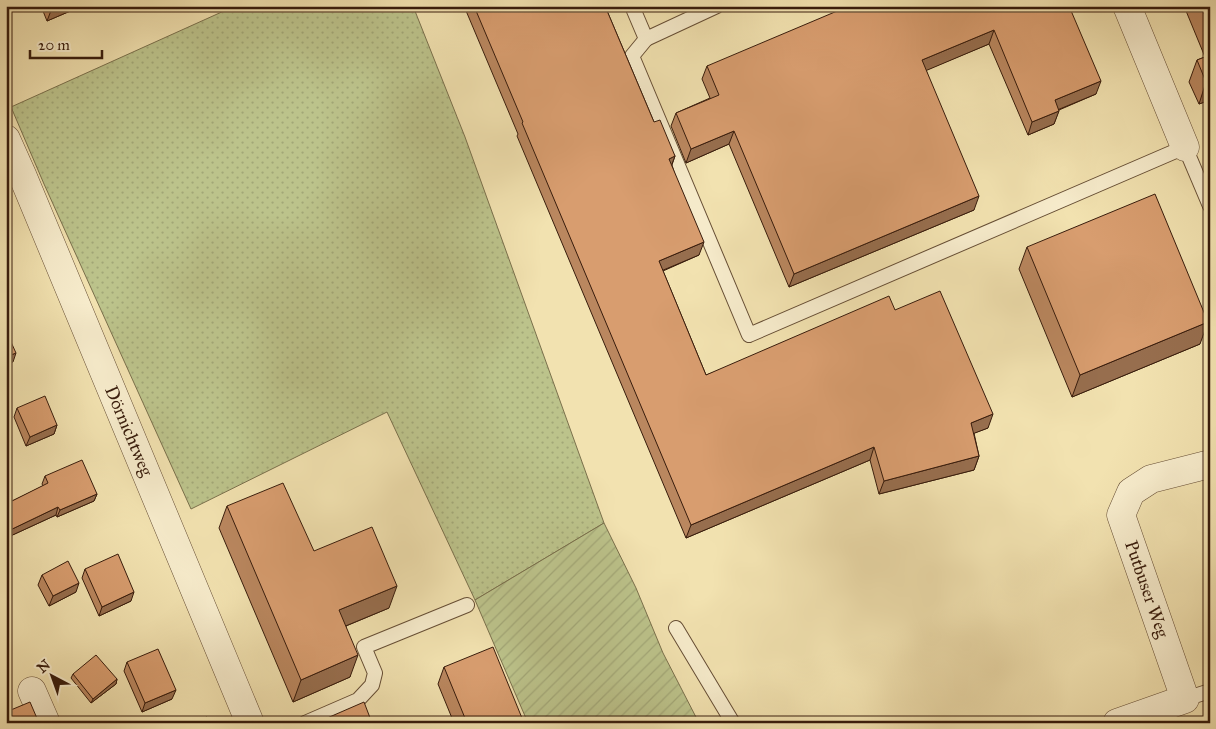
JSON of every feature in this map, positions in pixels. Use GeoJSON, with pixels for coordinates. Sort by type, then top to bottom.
{"type":"FeatureCollection","features":[{"type":"Feature","properties":{"kind":"street"},"geometry":{"type":"LineString","coordinates":[[1127,6],[1185,147]]}},
{"type":"Feature","properties":{"kind":"street","name":"Dörnichtweg"},"geometry":{"type":"LineString","coordinates":[[6,139],[250,723]]}},
{"type":"Feature","properties":{"kind":"street","name":"Putbuser Weg"},"geometry":{"type":"LineString","coordinates":[[1116,723],[1197,695],[1121,515],[1131,492],[1151,479],[1210,464]]}},
{"type":"Feature","properties":{"kind":"street"},"geometry":{"type":"LineString","coordinates":[[32,691],[46,723]]}},
{"type":"Feature","properties":{"kind":"lane"},"geometry":{"type":"LineString","coordinates":[[632,6],[646,39]]}},
{"type":"Feature","properties":{"kind":"lane"},"geometry":{"type":"LineString","coordinates":[[717,6],[646,39],[632,56],[749,335],[1185,147],[1210,206]]}},
{"type":"Feature","properties":{"kind":"lane"},"geometry":{"type":"LineString","coordinates":[[305,723],[358,700],[372,685],[375,673],[364,647],[467,604]]}},
{"type":"Feature","properties":{"kind":"lane"},"geometry":{"type":"LineString","coordinates":[[676,628],[733,723]]}},
{"type":"Feature","properties":{"kind":"green space"},"geometry":{"type":"Polygon","coordinates":[[[235,6],[413,6],[465,137],[604,523],[475,600],[387,412],[191,509],[11,107],[235,6]]]}},
{"type":"Feature","properties":{"kind":"green space"},"geometry":{"type":"Polygon","coordinates":[[[604,523],[636,588],[663,653],[699,723],[528,723],[475,600],[604,523]]]}},
{"type":"Feature","properties":{"kind":"building"},"geometry":{"type":"Polygon","coordinates":[[[474,6],[605,6],[654,122],[660,120],[675,156],[669,159],[704,242],[659,261],[706,375],[889,296],[895,310],[940,291],[993,414],[971,423],[979,456],[884,481],[874,447],[691,525],[474,6]]]}},
{"type":"Feature","properties":{"kind":"building"},"geometry":{"type":"Polygon","coordinates":[[[849,6],[1069,6],[1101,81],[1055,100],[1059,111],[1032,122],[994,30],[922,60],[979,196],[794,274],[734,131],[691,149],[676,113],[719,95],[707,66],[849,6]]]}},
{"type":"Feature","properties":{"kind":"building"},"geometry":{"type":"Polygon","coordinates":[[[1201,6],[1210,6],[1210,28],[1201,6]]]}},
{"type":"Feature","properties":{"kind":"building"},"geometry":{"type":"Polygon","coordinates":[[[1210,55],[1210,81],[1206,82],[1197,60],[1210,55]]]}},
{"type":"Feature","properties":{"kind":"building"},"geometry":{"type":"Polygon","coordinates":[[[1155,194],[1208,322],[1080,375],[1027,247],[1155,194]]]}},
{"type":"Feature","properties":{"kind":"building"},"geometry":{"type":"Polygon","coordinates":[[[6,331],[16,353],[6,357],[6,331]]]}},
{"type":"Feature","properties":{"kind":"building"},"geometry":{"type":"Polygon","coordinates":[[[45,396],[57,425],[30,437],[17,408],[45,396]]]}},
{"type":"Feature","properties":{"kind":"building"},"geometry":{"type":"Polygon","coordinates":[[[82,460],[97,494],[60,510],[58,507],[6,532],[6,504],[48,483],[45,476],[82,460]]]}},
{"type":"Feature","properties":{"kind":"building"},"geometry":{"type":"Polygon","coordinates":[[[283,483],[314,551],[372,527],[397,586],[339,610],[358,655],[301,680],[227,506],[283,483]]]}},
{"type":"Feature","properties":{"kind":"building"},"geometry":{"type":"Polygon","coordinates":[[[118,554],[134,592],[102,607],[85,569],[118,554]]]}},
{"type":"Feature","properties":{"kind":"building"},"geometry":{"type":"Polygon","coordinates":[[[68,561],[79,583],[53,596],[42,575],[68,561]]]}},
{"type":"Feature","properties":{"kind":"building"},"geometry":{"type":"Polygon","coordinates":[[[493,647],[524,723],[467,723],[444,667],[493,647]]]}},
{"type":"Feature","properties":{"kind":"building"},"geometry":{"type":"Polygon","coordinates":[[[158,649],[176,690],[145,703],[127,662],[158,649]]]}},
{"type":"Feature","properties":{"kind":"building"},"geometry":{"type":"Polygon","coordinates":[[[96,655],[117,679],[93,699],[73,674],[96,655]]]}},
{"type":"Feature","properties":{"kind":"building"},"geometry":{"type":"Polygon","coordinates":[[[30,702],[39,723],[6,723],[6,712],[30,702]]]}},
{"type":"Feature","properties":{"kind":"building"},"geometry":{"type":"Polygon","coordinates":[[[364,702],[372,723],[318,723],[318,722],[364,702]]]}},
{"type":"Feature","properties":{"kind":"building"},"geometry":{"type":"Polygon","coordinates":[[[207,717],[209,723],[188,723],[207,717]]]}}]}
